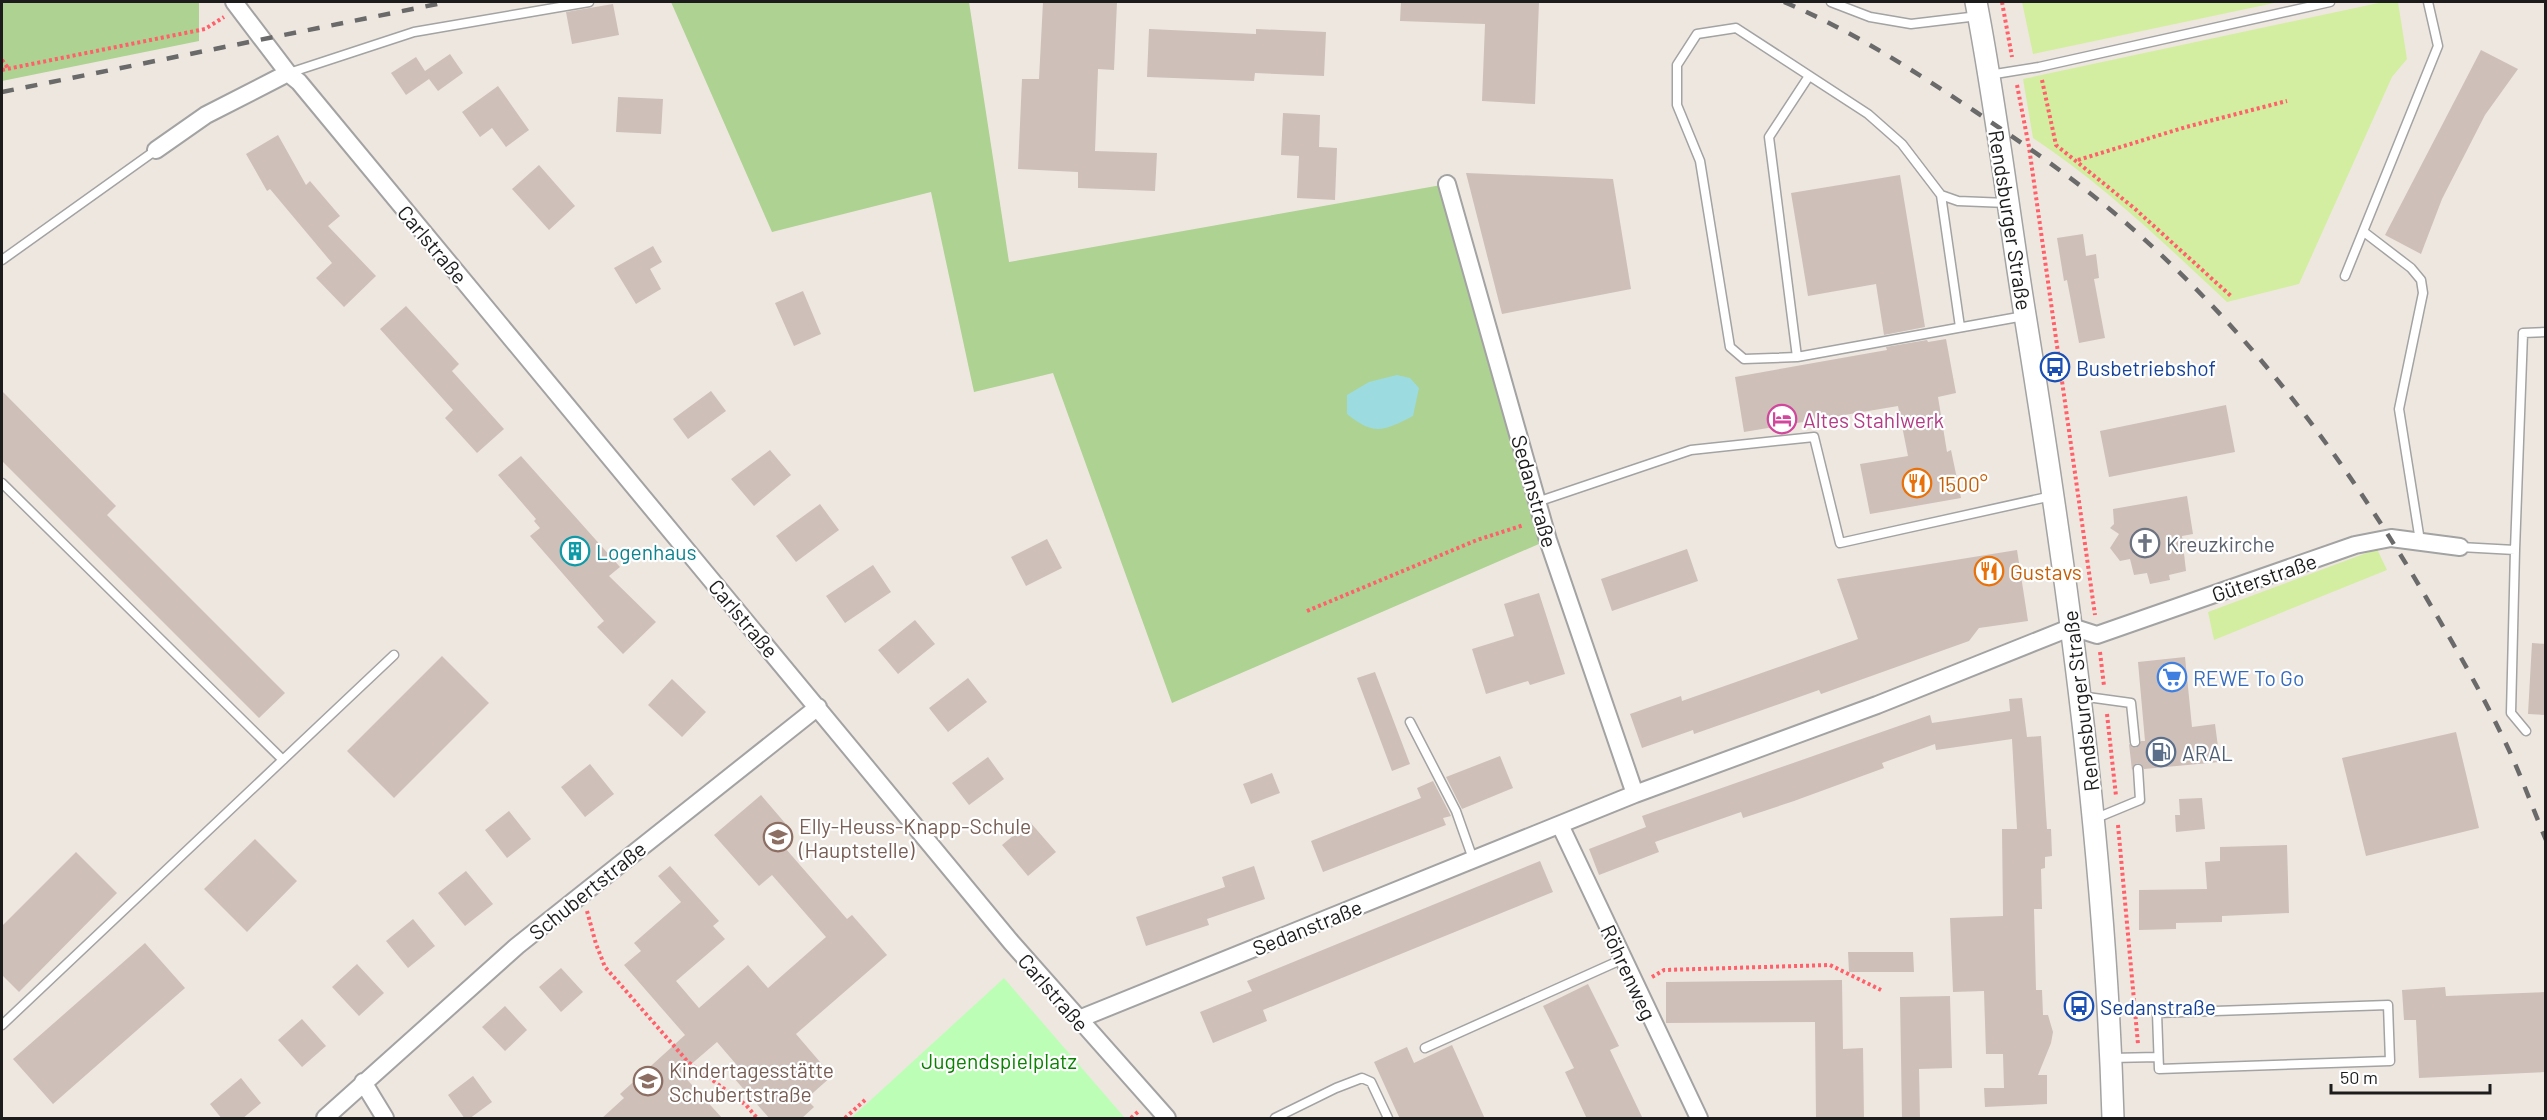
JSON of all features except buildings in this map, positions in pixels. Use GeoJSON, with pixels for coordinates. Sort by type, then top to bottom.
{"type":"FeatureCollection","features":[{"type":"Feature","properties":{"kind":"street","name":"Carlstraße"},"geometry":{"type":"LineString","coordinates":[[236,5],[288,73],[299,82],[1011,942],[1167,1119]]}},
{"type":"Feature","properties":{"kind":"street","name":"Rendsburger Straße"},"geometry":{"type":"LineString","coordinates":[[1978,9],[2072,627],[2094,819],[2111,1058],[2113,1119]]}},
{"type":"Feature","properties":{"kind":"street"},"geometry":{"type":"LineString","coordinates":[[156,150],[206,115],[288,73]]}},
{"type":"Feature","properties":{"kind":"street","name":"Sedanstraße"},"geometry":{"type":"LineString","coordinates":[[1447,184],[1542,519],[1635,794]]}},
{"type":"Feature","properties":{"kind":"street","name":"Güterstraße"},"geometry":{"type":"LineString","coordinates":[[2072,627],[2097,635],[2355,546],[2391,538],[2460,547]]}},
{"type":"Feature","properties":{"kind":"street","name":"Sedanstraße"},"geometry":{"type":"LineString","coordinates":[[1078,1019],[1635,794],[1877,705],[2072,627]]}},
{"type":"Feature","properties":{"kind":"street","name":"Schubertstraße"},"geometry":{"type":"LineString","coordinates":[[325,1119],[363,1082],[517,946],[818,707]]}},
{"type":"Feature","properties":{"kind":"street","name":"Röhrenweg"},"geometry":{"type":"LineString","coordinates":[[1560,825],[1699,1119]]}},
{"type":"Feature","properties":{"kind":"street"},"geometry":{"type":"LineString","coordinates":[[363,1082],[385,1119]]}},
{"type":"Feature","properties":{"kind":"lane"},"geometry":{"type":"LineString","coordinates":[[288,73],[414,32],[589,2]]}},
{"type":"Feature","properties":{"kind":"lane"},"geometry":{"type":"LineString","coordinates":[[1831,2],[1870,17],[1911,24],[1978,9]]}},
{"type":"Feature","properties":{"kind":"lane"},"geometry":{"type":"LineString","coordinates":[[1988,75],[2039,67],[2330,2]]}},
{"type":"Feature","properties":{"kind":"lane"},"geometry":{"type":"LineString","coordinates":[[2345,276],[2438,46],[2428,2]]}},
{"type":"Feature","properties":{"kind":"lane"},"geometry":{"type":"LineString","coordinates":[[1960,327],[1941,195],[1902,144],[1868,114],[1736,28],[1697,34],[1677,65],[1677,105],[1700,161],[1730,347],[1744,359],[1797,357],[2025,316]]}},
{"type":"Feature","properties":{"kind":"lane"},"geometry":{"type":"LineString","coordinates":[[1797,357],[1769,137],[1809,76]]}},
{"type":"Feature","properties":{"kind":"lane"},"geometry":{"type":"LineString","coordinates":[[2,260],[156,150]]}},
{"type":"Feature","properties":{"kind":"lane"},"geometry":{"type":"LineString","coordinates":[[1941,195],[1958,201],[2008,203]]}},
{"type":"Feature","properties":{"kind":"lane"},"geometry":{"type":"LineString","coordinates":[[2364,232],[2411,268],[2421,280],[2423,293],[2399,409],[2420,541]]}},
{"type":"Feature","properties":{"kind":"lane"},"geometry":{"type":"LineString","coordinates":[[2526,731],[2511,713],[2523,333],[2546,332]]}},
{"type":"Feature","properties":{"kind":"lane"},"geometry":{"type":"LineString","coordinates":[[1537,502],[1691,450],[1814,437],[1840,543],[2053,495]]}},
{"type":"Feature","properties":{"kind":"lane"},"geometry":{"type":"LineString","coordinates":[[2,483],[283,760]]}},
{"type":"Feature","properties":{"kind":"lane"},"geometry":{"type":"LineString","coordinates":[[2460,547],[2515,550]]}},
{"type":"Feature","properties":{"kind":"lane"},"geometry":{"type":"LineString","coordinates":[[2,1025],[394,655]]}},
{"type":"Feature","properties":{"kind":"lane"},"geometry":{"type":"LineString","coordinates":[[2080,696],[2131,704],[2135,741]]}},
{"type":"Feature","properties":{"kind":"lane"},"geometry":{"type":"LineString","coordinates":[[1410,723],[1456,811],[1473,859]]}},
{"type":"Feature","properties":{"kind":"lane"},"geometry":{"type":"LineString","coordinates":[[2094,819],[2140,800],[2138,769]]}},
{"type":"Feature","properties":{"kind":"lane"},"geometry":{"type":"LineString","coordinates":[[1425,1048],[1623,959]]}},
{"type":"Feature","properties":{"kind":"lane"},"geometry":{"type":"LineString","coordinates":[[2388,1005],[2390,1061],[2159,1069],[2158,1057],[2157,1013],[2388,1005]]}},
{"type":"Feature","properties":{"kind":"lane"},"geometry":{"type":"LineString","coordinates":[[2111,1058],[2158,1057]]}},
{"type":"Feature","properties":{"kind":"lane"},"geometry":{"type":"LineString","coordinates":[[1275,1119],[1336,1088],[1362,1078],[1371,1082],[1388,1119]]}},
{"type":"Feature","properties":{"kind":"path"},"geometry":{"type":"LineString","coordinates":[[2,70],[205,29],[236,5]]}},
{"type":"Feature","properties":{"kind":"path"},"geometry":{"type":"LineString","coordinates":[[2,60],[8,68]]}},
{"type":"Feature","properties":{"kind":"path"},"geometry":{"type":"LineString","coordinates":[[2039,67],[2056,145],[2134,208],[2232,297]]}},
{"type":"Feature","properties":{"kind":"path"},"geometry":{"type":"LineString","coordinates":[[2077,160],[2186,127],[2287,101]]}},
{"type":"Feature","properties":{"kind":"path"},"geometry":{"type":"LineString","coordinates":[[1307,611],[1477,540],[1542,519]]}},
{"type":"Feature","properties":{"kind":"path"},"geometry":{"type":"LineString","coordinates":[[582,893],[605,967],[688,1062],[746,1105],[757,1119]]}},
{"type":"Feature","properties":{"kind":"path"},"geometry":{"type":"LineString","coordinates":[[1636,986],[1664,970],[1830,965],[1881,990]]}},
{"type":"Feature","properties":{"kind":"path"},"geometry":{"type":"LineString","coordinates":[[845,1119],[865,1100]]}},
{"type":"Feature","properties":{"kind":"green space"},"geometry":{"type":"Polygon","coordinates":[[[2,2],[199,2],[199,41],[2,81],[2,2]]]}},
{"type":"Feature","properties":{"kind":"green space"},"geometry":{"type":"Polygon","coordinates":[[[671,2],[969,2],[1009,262],[1447,184],[1548,540],[1172,703],[1053,373],[974,392],[931,192],[772,232],[671,2]]]}},
{"type":"Feature","properties":{"kind":"green space"},"geometry":{"type":"Polygon","coordinates":[[[2022,2],[2279,2],[2033,54],[2022,2]]]}},
{"type":"Feature","properties":{"kind":"green space"},"geometry":{"type":"Polygon","coordinates":[[[2383,2],[2398,2],[2407,59],[2392,77],[2299,284],[2227,302],[2109,195],[2033,138],[2023,79],[2383,2]]]}},
{"type":"Feature","properties":{"kind":"green space"},"geometry":{"type":"Polygon","coordinates":[[[2377,549],[2387,570],[2214,640],[2208,612],[2377,549]]]}},
{"type":"Feature","properties":{"kind":"green space","name":"Jugendspielplatz"},"geometry":{"type":"Polygon","coordinates":[[[1004,978],[1125,1118],[851,1118],[1004,978]]]}},
{"type":"Feature","properties":{"kind":"water"},"geometry":{"type":"Polygon","coordinates":[[[1397,375],[1410,378],[1419,388],[1413,416],[1379,429],[1365,426],[1347,414],[1347,395],[1369,382],[1397,375]]]}},
{"type":"Feature","properties":{"kind":"railway"},"geometry":{"type":"LineString","coordinates":[[2,92],[447,2]]}},
{"type":"Feature","properties":{"kind":"railway"},"geometry":{"type":"LineString","coordinates":[[1784,2],[1810,13],[1883,52],[2034,152],[2126,223],[2214,308],[2254,352],[2328,446],[2395,547],[2449,636],[2489,710],[2513,759],[2546,840]]}},
{"type":"Feature","properties":{"kind":"place","name":"Busbetriebshof"},"geometry":{"type":"Point","coordinates":[2055,367]}},
{"type":"Feature","properties":{"kind":"place","name":"Altes Stahlwerk"},"geometry":{"type":"Point","coordinates":[1782,419]}},
{"type":"Feature","properties":{"kind":"place","name":"1500°"},"geometry":{"type":"Point","coordinates":[1917,483]}},
{"type":"Feature","properties":{"kind":"place","name":"Kreuzkirche"},"geometry":{"type":"Point","coordinates":[2145,543]}},
{"type":"Feature","properties":{"kind":"place","name":"Logenhaus"},"geometry":{"type":"Point","coordinates":[575,551]}},
{"type":"Feature","properties":{"kind":"place","name":"Gustavs"},"geometry":{"type":"Point","coordinates":[1989,571]}},
{"type":"Feature","properties":{"kind":"place","name":"REWE To Go"},"geometry":{"type":"Point","coordinates":[2172,677]}},
{"type":"Feature","properties":{"kind":"place","name":"ARAL"},"geometry":{"type":"Point","coordinates":[2161,752]}},
{"type":"Feature","properties":{"kind":"place","name":"Elly-Heuss-Knapp-Schule (Hauptstelle)"},"geometry":{"type":"Point","coordinates":[778,837]}},
{"type":"Feature","properties":{"kind":"place","name":"Sedanstraße"},"geometry":{"type":"Point","coordinates":[2079,1006]}},
{"type":"Feature","properties":{"kind":"place","name":"Kindertagesstätte Schubertstraße"},"geometry":{"type":"Point","coordinates":[648,1081]}}]}
